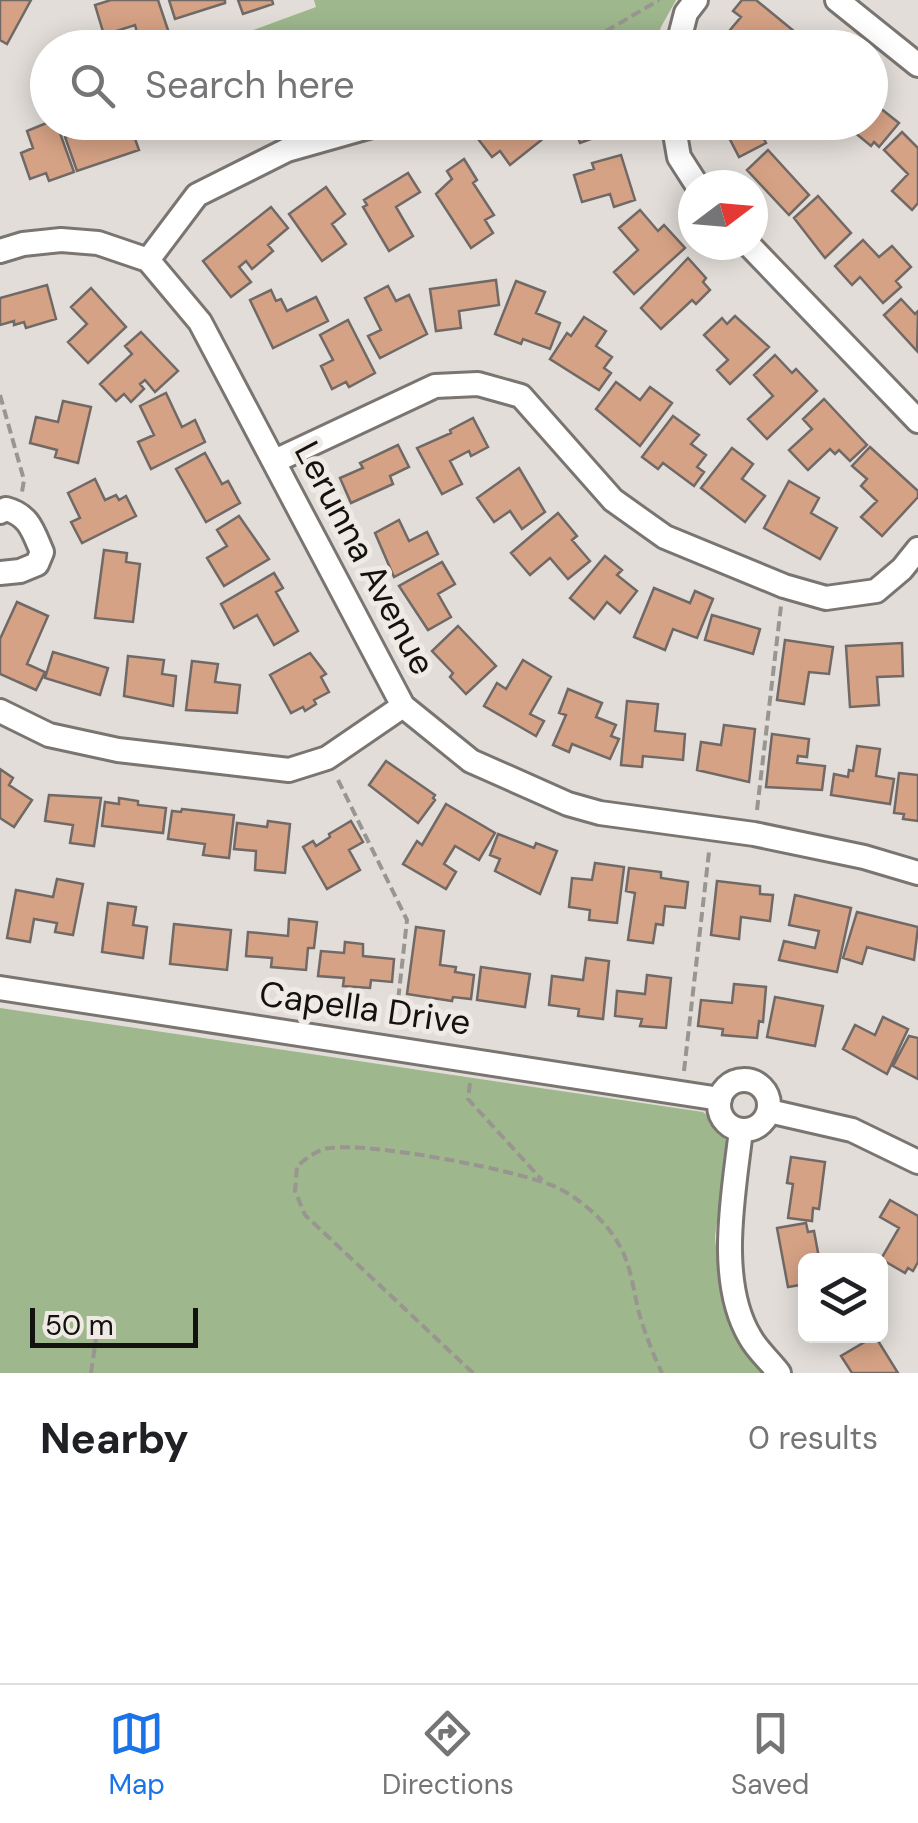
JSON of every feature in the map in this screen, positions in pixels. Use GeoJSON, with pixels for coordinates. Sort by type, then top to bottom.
{"type":"FeatureCollection","features":[{"type":"Feature","properties":{"kind":"street"},"geometry":{"type":"LineString","coordinates":[[681,30],[686,13],[696,0]]}},
{"type":"Feature","properties":{"kind":"street"},"geometry":{"type":"LineString","coordinates":[[837,0],[874,30]]}},
{"type":"Feature","properties":{"kind":"street"},"geometry":{"type":"LineString","coordinates":[[888,41],[918,65]]}},
{"type":"Feature","properties":{"kind":"street"},"geometry":{"type":"LineString","coordinates":[[0,252],[22,244],[60,240],[98,244],[148,260],[197,195],[286,150],[322,140]]}},
{"type":"Feature","properties":{"kind":"street"},"geometry":{"type":"LineString","coordinates":[[676,140],[678,157],[687,170]]}},
{"type":"Feature","properties":{"kind":"street","name":"Lerunna Avenue"},"geometry":{"type":"LineString","coordinates":[[148,260],[200,322],[403,706],[470,762],[568,804],[600,813],[754,834],[864,856],[918,873]]}},
{"type":"Feature","properties":{"kind":"street"},"geometry":{"type":"LineString","coordinates":[[763,260],[918,422]]}},
{"type":"Feature","properties":{"kind":"street"},"geometry":{"type":"LineString","coordinates":[[275,461],[435,386],[478,384],[521,396],[613,500],[665,537],[784,586],[826,598],[876,590],[918,549]]}},
{"type":"Feature","properties":{"kind":"street"},"geometry":{"type":"LineString","coordinates":[[0,573],[37,564],[42,552],[28,521],[10,512]]}},
{"type":"Feature","properties":{"kind":"street"},"geometry":{"type":"LineString","coordinates":[[0,711],[49,734],[118,750],[290,770],[327,758],[403,706]]}},
{"type":"Feature","properties":{"kind":"street","name":"Capella Drive"},"geometry":{"type":"LineString","coordinates":[[0,988],[720,1100]]}},
{"type":"Feature","properties":{"kind":"street"},"geometry":{"type":"LineString","coordinates":[[750,1080],[764,1088],[769,1111],[755,1128],[741,1130],[733,1128],[722,1116],[720,1100],[734,1082],[750,1080]]}},
{"type":"Feature","properties":{"kind":"street"},"geometry":{"type":"LineString","coordinates":[[769,1111],[852,1130],[918,1162]]}},
{"type":"Feature","properties":{"kind":"street"},"geometry":{"type":"LineString","coordinates":[[741,1130],[729,1240],[734,1288],[749,1336],[779,1373]]}},
{"type":"Feature","properties":{"kind":"path"},"geometry":{"type":"LineString","coordinates":[[608,30],[660,0]]}},
{"type":"Feature","properties":{"kind":"path"},"geometry":{"type":"LineString","coordinates":[[0,395],[24,480],[10,512]]}},
{"type":"Feature","properties":{"kind":"path"},"geometry":{"type":"LineString","coordinates":[[754,834],[784,586]]}},
{"type":"Feature","properties":{"kind":"path"},"geometry":{"type":"LineString","coordinates":[[327,758],[407,920],[393,1048]]}},
{"type":"Feature","properties":{"kind":"path"},"geometry":{"type":"LineString","coordinates":[[681,1093],[711,828]]}},
{"type":"Feature","properties":{"kind":"path"},"geometry":{"type":"LineString","coordinates":[[472,1060],[468,1099],[545,1184]]}},
{"type":"Feature","properties":{"kind":"path"},"geometry":{"type":"LineString","coordinates":[[474,1373],[305,1214],[295,1191],[297,1166],[309,1156],[329,1148],[367,1148],[466,1164],[559,1188],[588,1210],[618,1242],[650,1348],[662,1373]]}},
{"type":"Feature","properties":{"kind":"path"},"geometry":{"type":"LineString","coordinates":[[91,1373],[97,1332]]}},
{"type":"Feature","properties":{"kind":"green space"},"geometry":{"type":"Polygon","coordinates":[[[314,0],[676,0],[660,30],[253,30],[316,7],[314,0]]]}},
{"type":"Feature","properties":{"kind":"green space"},"geometry":{"type":"Polygon","coordinates":[[[0,1008],[703,1112],[722,1128],[727,1145],[715,1237],[720,1287],[735,1336],[765,1373],[0,1373],[0,1008]]]}},
{"type":"Feature","properties":{"kind":"building"},"geometry":{"type":"Polygon","coordinates":[[[0,0],[31,0],[7,44],[0,40],[0,0]]]}},
{"type":"Feature","properties":{"kind":"building"},"geometry":{"type":"Polygon","coordinates":[[[111,0],[158,0],[168,30],[136,30],[135,25],[102,30],[95,5],[111,0]]]}},
{"type":"Feature","properties":{"kind":"building"},"geometry":{"type":"Polygon","coordinates":[[[169,0],[225,0],[225,3],[175,19],[169,0]]]}},
{"type":"Feature","properties":{"kind":"building"},"geometry":{"type":"Polygon","coordinates":[[[238,0],[272,0],[273,4],[243,14],[238,0]]]}},
{"type":"Feature","properties":{"kind":"building"},"geometry":{"type":"Polygon","coordinates":[[[742,0],[756,0],[793,30],[730,30],[741,17],[733,11],[742,0]]]}},
{"type":"Feature","properties":{"kind":"building"},"geometry":{"type":"Polygon","coordinates":[[[888,114],[899,123],[888,136],[888,114]]]}},
{"type":"Feature","properties":{"kind":"building"},"geometry":{"type":"Polygon","coordinates":[[[902,132],[918,148],[918,203],[912,210],[892,191],[908,174],[884,150],[902,132]]]}},
{"type":"Feature","properties":{"kind":"building"},"geometry":{"type":"Polygon","coordinates":[[[30,140],[62,140],[74,172],[49,181],[46,173],[30,179],[21,153],[33,148],[30,140]]]}},
{"type":"Feature","properties":{"kind":"building"},"geometry":{"type":"Polygon","coordinates":[[[66,140],[135,140],[139,150],[77,171],[66,140]]]}},
{"type":"Feature","properties":{"kind":"building"},"geometry":{"type":"Polygon","coordinates":[[[479,140],[541,140],[510,165],[500,151],[492,157],[479,140]]]}},
{"type":"Feature","properties":{"kind":"building"},"geometry":{"type":"Polygon","coordinates":[[[730,140],[764,140],[766,143],[739,157],[730,140]]]}},
{"type":"Feature","properties":{"kind":"building"},"geometry":{"type":"Polygon","coordinates":[[[864,140],[885,140],[879,147],[874,142],[871,146],[864,140]]]}},
{"type":"Feature","properties":{"kind":"building"},"geometry":{"type":"Polygon","coordinates":[[[768,150],[809,195],[789,215],[768,192],[768,170],[747,170],[768,150]]]}},
{"type":"Feature","properties":{"kind":"building"},"geometry":{"type":"Polygon","coordinates":[[[621,155],[635,200],[614,207],[610,194],[582,202],[574,175],[594,169],[592,163],[621,155]]]}},
{"type":"Feature","properties":{"kind":"building"},"geometry":{"type":"Polygon","coordinates":[[[464,159],[477,180],[473,183],[494,215],[485,220],[493,233],[471,248],[436,194],[452,179],[447,171],[464,159]]]}},
{"type":"Feature","properties":{"kind":"building"},"geometry":{"type":"Polygon","coordinates":[[[408,173],[420,192],[396,207],[413,236],[389,251],[363,207],[367,205],[364,200],[408,173]]]}},
{"type":"Feature","properties":{"kind":"building"},"geometry":{"type":"Polygon","coordinates":[[[326,187],[345,214],[332,224],[346,244],[322,261],[289,214],[326,187]]]}},
{"type":"Feature","properties":{"kind":"building"},"geometry":{"type":"Polygon","coordinates":[[[818,196],[851,233],[825,258],[794,218],[818,196]]]}},
{"type":"Feature","properties":{"kind":"building"},"geometry":{"type":"Polygon","coordinates":[[[271,207],[288,228],[268,245],[273,251],[252,269],[246,261],[239,267],[251,282],[231,297],[203,261],[271,207]]]}},
{"type":"Feature","properties":{"kind":"building"},"geometry":{"type":"Polygon","coordinates":[[[640,210],[658,231],[664,225],[678,240],[678,254],[634,294],[614,272],[638,250],[619,228],[640,210]]]}},
{"type":"Feature","properties":{"kind":"building"},"geometry":{"type":"Polygon","coordinates":[[[863,240],[879,257],[892,246],[911,267],[896,281],[901,287],[883,303],[860,277],[852,285],[835,266],[863,240]]]}},
{"type":"Feature","properties":{"kind":"building"},"geometry":{"type":"Polygon","coordinates":[[[686,260],[706,278],[703,282],[710,290],[696,304],[692,300],[661,329],[641,308],[686,260]]]}},
{"type":"Feature","properties":{"kind":"building"},"geometry":{"type":"Polygon","coordinates":[[[496,280],[499,305],[459,311],[461,328],[436,331],[430,289],[496,280]]]}},
{"type":"Feature","properties":{"kind":"building"},"geometry":{"type":"Polygon","coordinates":[[[516,281],[545,292],[536,313],[560,323],[550,349],[495,334],[516,281]]]}},
{"type":"Feature","properties":{"kind":"building"},"geometry":{"type":"Polygon","coordinates":[[[47,285],[56,319],[26,328],[24,322],[0,325],[0,298],[47,285]]]}},
{"type":"Feature","properties":{"kind":"building"},"geometry":{"type":"Polygon","coordinates":[[[388,286],[396,301],[409,295],[427,334],[380,358],[368,336],[381,330],[365,298],[388,286]]]}},
{"type":"Feature","properties":{"kind":"building"},"geometry":{"type":"Polygon","coordinates":[[[91,288],[126,327],[88,363],[68,342],[87,324],[71,307],[91,288]]]}},
{"type":"Feature","properties":{"kind":"building"},"geometry":{"type":"Polygon","coordinates":[[[271,290],[287,311],[316,297],[328,321],[273,348],[250,300],[271,290]]]}},
{"type":"Feature","properties":{"kind":"building"},"geometry":{"type":"Polygon","coordinates":[[[901,299],[915,314],[918,311],[917,351],[884,315],[901,299]]]}},
{"type":"Feature","properties":{"kind":"building"},"geometry":{"type":"Polygon","coordinates":[[[735,316],[769,347],[730,384],[717,370],[728,360],[704,335],[722,318],[727,324],[735,316]]]}},
{"type":"Feature","properties":{"kind":"building"},"geometry":{"type":"Polygon","coordinates":[[[584,317],[606,331],[596,346],[612,357],[604,368],[611,373],[599,390],[550,359],[567,333],[571,336],[584,317]]]}},
{"type":"Feature","properties":{"kind":"building"},"geometry":{"type":"Polygon","coordinates":[[[348,320],[375,373],[349,387],[346,382],[332,389],[321,366],[333,360],[320,335],[348,320]]]}},
{"type":"Feature","properties":{"kind":"building"},"geometry":{"type":"Polygon","coordinates":[[[141,332],[178,371],[155,392],[145,380],[140,384],[144,389],[131,402],[124,394],[116,401],[100,384],[132,354],[125,346],[141,332]]]}},
{"type":"Feature","properties":{"kind":"building"},"geometry":{"type":"Polygon","coordinates":[[[775,355],[792,373],[796,369],[817,391],[767,439],[748,419],[773,396],[754,375],[775,355]]]}},
{"type":"Feature","properties":{"kind":"building"},"geometry":{"type":"Polygon","coordinates":[[[616,382],[640,400],[650,387],[672,403],[640,446],[596,409],[616,382]]]}},
{"type":"Feature","properties":{"kind":"building"},"geometry":{"type":"Polygon","coordinates":[[[166,393],[182,427],[195,420],[205,442],[151,469],[138,442],[154,435],[140,406],[166,393]]]}},
{"type":"Feature","properties":{"kind":"building"},"geometry":{"type":"Polygon","coordinates":[[[824,399],[867,445],[850,461],[839,450],[835,454],[830,449],[808,470],[789,450],[812,429],[803,419],[824,399]]]}},
{"type":"Feature","properties":{"kind":"building"},"geometry":{"type":"Polygon","coordinates":[[[63,401],[91,407],[78,463],[55,457],[57,450],[30,443],[36,417],[58,422],[63,401]]]}},
{"type":"Feature","properties":{"kind":"building"},"geometry":{"type":"Polygon","coordinates":[[[673,416],[699,435],[691,444],[706,455],[697,467],[704,472],[694,486],[663,463],[658,469],[642,457],[673,416]]]}},
{"type":"Feature","properties":{"kind":"building"},"geometry":{"type":"Polygon","coordinates":[[[473,418],[488,447],[450,461],[462,484],[442,494],[417,448],[473,418]]]}},
{"type":"Feature","properties":{"kind":"building"},"geometry":{"type":"Polygon","coordinates":[[[398,445],[409,467],[390,476],[393,484],[351,503],[340,478],[363,468],[360,463],[398,445]]]}},
{"type":"Feature","properties":{"kind":"building"},"geometry":{"type":"Polygon","coordinates":[[[870,447],[918,491],[918,497],[882,536],[861,517],[877,501],[861,486],[867,479],[852,466],[870,447]]]}},
{"type":"Feature","properties":{"kind":"building"},"geometry":{"type":"Polygon","coordinates":[[[732,448],[753,464],[742,479],[765,496],[745,522],[701,488],[732,448]]]}},
{"type":"Feature","properties":{"kind":"building"},"geometry":{"type":"Polygon","coordinates":[[[205,453],[222,484],[228,481],[240,503],[206,522],[176,469],[205,453]]]}},
{"type":"Feature","properties":{"kind":"building"},"geometry":{"type":"Polygon","coordinates":[[[519,468],[545,512],[522,529],[510,511],[494,522],[477,498],[519,468]]]}},
{"type":"Feature","properties":{"kind":"building"},"geometry":{"type":"Polygon","coordinates":[[[95,479],[105,500],[126,496],[136,516],[82,543],[71,522],[80,518],[68,493],[95,479]]]}},
{"type":"Feature","properties":{"kind":"building"},"geometry":{"type":"Polygon","coordinates":[[[789,481],[819,498],[811,513],[837,528],[820,559],[764,528],[789,481]]]}},
{"type":"Feature","properties":{"kind":"building"},"geometry":{"type":"Polygon","coordinates":[[[558,513],[577,536],[572,540],[590,561],[568,579],[550,558],[530,575],[511,553],[558,513]]]}},
{"type":"Feature","properties":{"kind":"building"},"geometry":{"type":"Polygon","coordinates":[[[239,516],[269,559],[224,586],[207,558],[227,546],[217,530],[239,516]]]}},
{"type":"Feature","properties":{"kind":"building"},"geometry":{"type":"Polygon","coordinates":[[[399,520],[409,541],[427,532],[438,554],[394,577],[375,533],[399,520]]]}},
{"type":"Feature","properties":{"kind":"building"},"geometry":{"type":"Polygon","coordinates":[[[104,550],[127,553],[126,562],[140,564],[133,622],[95,618],[104,550]]]}},
{"type":"Feature","properties":{"kind":"building"},"geometry":{"type":"Polygon","coordinates":[[[605,556],[622,570],[617,575],[637,591],[620,613],[607,602],[594,619],[570,598],[605,556]]]}},
{"type":"Feature","properties":{"kind":"building"},"geometry":{"type":"Polygon","coordinates":[[[442,562],[455,584],[438,594],[451,617],[428,630],[399,586],[442,562]]]}},
{"type":"Feature","properties":{"kind":"building"},"geometry":{"type":"Polygon","coordinates":[[[274,573],[283,588],[276,592],[298,631],[274,645],[257,615],[234,628],[221,604],[274,573]]]}},
{"type":"Feature","properties":{"kind":"building"},"geometry":{"type":"Polygon","coordinates":[[[654,588],[690,603],[695,591],[713,599],[697,638],[673,629],[665,650],[634,637],[654,588]]]}},
{"type":"Feature","properties":{"kind":"building"},"geometry":{"type":"Polygon","coordinates":[[[17,602],[48,616],[27,664],[45,672],[36,690],[0,674],[0,639],[17,602]]]}},
{"type":"Feature","properties":{"kind":"building"},"geometry":{"type":"Polygon","coordinates":[[[712,615],[760,629],[753,654],[705,640],[712,615]]]}},
{"type":"Feature","properties":{"kind":"building"},"geometry":{"type":"Polygon","coordinates":[[[458,626],[496,666],[466,694],[432,651],[458,626]]]}},
{"type":"Feature","properties":{"kind":"building"},"geometry":{"type":"Polygon","coordinates":[[[785,640],[833,647],[829,674],[809,672],[804,704],[777,700],[785,640]]]}},
{"type":"Feature","properties":{"kind":"building"},"geometry":{"type":"Polygon","coordinates":[[[902,643],[903,676],[877,677],[879,705],[850,707],[846,646],[902,643]]]}},
{"type":"Feature","properties":{"kind":"building"},"geometry":{"type":"Polygon","coordinates":[[[53,652],[108,668],[100,695],[45,678],[53,652]]]}},
{"type":"Feature","properties":{"kind":"building"},"geometry":{"type":"Polygon","coordinates":[[[310,653],[326,674],[321,677],[329,692],[314,700],[316,704],[305,711],[303,707],[291,713],[270,675],[310,653]]]}},
{"type":"Feature","properties":{"kind":"building"},"geometry":{"type":"Polygon","coordinates":[[[128,656],[164,660],[162,674],[176,676],[173,706],[124,696],[128,656]]]}},
{"type":"Feature","properties":{"kind":"building"},"geometry":{"type":"Polygon","coordinates":[[[523,660],[551,677],[530,714],[544,721],[536,736],[484,706],[497,683],[506,689],[523,660]]]}},
{"type":"Feature","properties":{"kind":"building"},"geometry":{"type":"Polygon","coordinates":[[[192,661],[218,664],[215,682],[240,685],[237,713],[186,710],[192,661]]]}},
{"type":"Feature","properties":{"kind":"building"},"geometry":{"type":"Polygon","coordinates":[[[568,689],[602,703],[596,717],[616,725],[611,736],[619,739],[610,759],[572,744],[569,752],[553,745],[566,715],[559,713],[568,689]]]}},
{"type":"Feature","properties":{"kind":"building"},"geometry":{"type":"Polygon","coordinates":[[[627,701],[658,704],[655,731],[685,734],[683,760],[643,756],[642,767],[621,765],[627,701]]]}},
{"type":"Feature","properties":{"kind":"building"},"geometry":{"type":"Polygon","coordinates":[[[724,725],[755,729],[749,782],[697,770],[701,742],[721,745],[724,725]]]}},
{"type":"Feature","properties":{"kind":"building"},"geometry":{"type":"Polygon","coordinates":[[[772,734],[809,739],[807,757],[798,756],[797,763],[825,766],[822,790],[766,787],[772,734]]]}},
{"type":"Feature","properties":{"kind":"building"},"geometry":{"type":"Polygon","coordinates":[[[857,746],[880,749],[876,776],[894,779],[890,804],[831,795],[834,774],[848,777],[849,770],[853,771],[857,746]]]}},
{"type":"Feature","properties":{"kind":"building"},"geometry":{"type":"Polygon","coordinates":[[[386,761],[435,795],[418,823],[369,785],[386,761]]]}},
{"type":"Feature","properties":{"kind":"building"},"geometry":{"type":"Polygon","coordinates":[[[0,769],[13,778],[9,785],[32,800],[14,827],[0,818],[0,769]]]}},
{"type":"Feature","properties":{"kind":"building"},"geometry":{"type":"Polygon","coordinates":[[[899,773],[918,775],[918,821],[894,813],[899,773]]]}},
{"type":"Feature","properties":{"kind":"building"},"geometry":{"type":"Polygon","coordinates":[[[49,795],[101,798],[94,846],[70,843],[73,825],[45,821],[49,795]]]}},
{"type":"Feature","properties":{"kind":"building"},"geometry":{"type":"Polygon","coordinates":[[[119,798],[166,808],[163,833],[102,826],[105,802],[119,804],[119,798]]]}},
{"type":"Feature","properties":{"kind":"building"},"geometry":{"type":"Polygon","coordinates":[[[446,804],[495,833],[479,860],[455,846],[444,864],[456,872],[446,889],[403,864],[417,841],[422,845],[446,804]]]}},
{"type":"Feature","properties":{"kind":"building"},"geometry":{"type":"Polygon","coordinates":[[[172,811],[234,815],[229,858],[203,855],[205,844],[168,839],[172,811]]]}},
{"type":"Feature","properties":{"kind":"building"},"geometry":{"type":"Polygon","coordinates":[[[268,821],[290,824],[285,873],[255,870],[256,851],[234,849],[237,823],[267,827],[268,821]]]}},
{"type":"Feature","properties":{"kind":"building"},"geometry":{"type":"Polygon","coordinates":[[[351,821],[363,842],[349,850],[360,870],[327,889],[303,847],[313,841],[316,846],[351,821]]]}},
{"type":"Feature","properties":{"kind":"building"},"geometry":{"type":"Polygon","coordinates":[[[498,834],[534,848],[536,843],[557,851],[540,894],[495,871],[500,859],[490,855],[498,834]]]}},
{"type":"Feature","properties":{"kind":"building"},"geometry":{"type":"Polygon","coordinates":[[[595,863],[624,867],[617,923],[589,920],[590,910],[569,907],[572,878],[592,880],[595,863]]]}},
{"type":"Feature","properties":{"kind":"building"},"geometry":{"type":"Polygon","coordinates":[[[629,868],[661,872],[661,878],[688,882],[685,908],[665,906],[663,925],[656,924],[653,943],[628,940],[635,893],[626,891],[629,868]]]}},
{"type":"Feature","properties":{"kind":"building"},"geometry":{"type":"Polygon","coordinates":[[[57,879],[83,884],[73,935],[55,932],[57,923],[34,919],[30,942],[7,938],[16,890],[53,897],[57,879]]]}},
{"type":"Feature","properties":{"kind":"building"},"geometry":{"type":"Polygon","coordinates":[[[717,881],[760,886],[760,894],[773,895],[770,921],[741,917],[739,939],[711,935],[717,881]]]}},
{"type":"Feature","properties":{"kind":"building"},"geometry":{"type":"Polygon","coordinates":[[[795,895],[851,908],[837,972],[779,960],[784,941],[815,948],[819,931],[789,925],[795,895]]]}},
{"type":"Feature","properties":{"kind":"building"},"geometry":{"type":"Polygon","coordinates":[[[108,903],[136,907],[133,925],[147,927],[143,958],[102,952],[108,903]]]}},
{"type":"Feature","properties":{"kind":"building"},"geometry":{"type":"Polygon","coordinates":[[[857,912],[918,927],[914,960],[867,947],[862,964],[843,958],[857,912]]]}},
{"type":"Feature","properties":{"kind":"building"},"geometry":{"type":"Polygon","coordinates":[[[289,919],[317,922],[306,970],[271,967],[272,958],[246,956],[248,932],[288,936],[289,919]]]}},
{"type":"Feature","properties":{"kind":"building"},"geometry":{"type":"Polygon","coordinates":[[[174,924],[231,930],[227,970],[170,964],[174,924]]]}},
{"type":"Feature","properties":{"kind":"building"},"geometry":{"type":"Polygon","coordinates":[[[416,927],[444,931],[440,965],[474,975],[471,999],[453,997],[452,1001],[407,994],[416,927]]]}},
{"type":"Feature","properties":{"kind":"building"},"geometry":{"type":"Polygon","coordinates":[[[345,942],[363,944],[363,956],[394,959],[392,982],[371,980],[370,988],[343,986],[344,978],[318,976],[321,951],[344,953],[345,942]]]}},
{"type":"Feature","properties":{"kind":"building"},"geometry":{"type":"Polygon","coordinates":[[[586,958],[609,961],[603,1019],[578,1016],[579,1009],[549,1005],[552,976],[583,980],[586,958]]]}},
{"type":"Feature","properties":{"kind":"building"},"geometry":{"type":"Polygon","coordinates":[[[481,967],[530,974],[525,1007],[477,1000],[481,967]]]}},
{"type":"Feature","properties":{"kind":"building"},"geometry":{"type":"Polygon","coordinates":[[[647,975],[671,978],[666,1028],[640,1026],[642,1019],[615,1016],[617,991],[645,994],[647,975]]]}},
{"type":"Feature","properties":{"kind":"building"},"geometry":{"type":"Polygon","coordinates":[[[734,984],[766,987],[763,1022],[759,1021],[757,1038],[722,1035],[723,1029],[698,1026],[701,1000],[732,1003],[734,984]]]}},
{"type":"Feature","properties":{"kind":"building"},"geometry":{"type":"Polygon","coordinates":[[[775,997],[823,1006],[815,1046],[767,1037],[775,997]]]}},
{"type":"Feature","properties":{"kind":"building"},"geometry":{"type":"Polygon","coordinates":[[[883,1017],[908,1029],[887,1074],[843,1049],[855,1025],[875,1035],[883,1017]]]}},
{"type":"Feature","properties":{"kind":"building"},"geometry":{"type":"Polygon","coordinates":[[[909,1036],[918,1038],[918,1079],[893,1066],[909,1036]]]}},
{"type":"Feature","properties":{"kind":"building"},"geometry":{"type":"Polygon","coordinates":[[[791,1157],[825,1162],[819,1209],[813,1208],[812,1221],[788,1218],[793,1184],[787,1183],[791,1157]]]}},
{"type":"Feature","properties":{"kind":"building"},"geometry":{"type":"Polygon","coordinates":[[[890,1200],[918,1216],[918,1262],[913,1271],[908,1268],[905,1273],[888,1263],[888,1253],[884,1253],[899,1228],[880,1217],[890,1200]]]}},
{"type":"Feature","properties":{"kind":"building"},"geometry":{"type":"Polygon","coordinates":[[[806,1223],[808,1232],[814,1231],[818,1253],[798,1253],[798,1285],[788,1287],[777,1228],[806,1223]]]}},
{"type":"Feature","properties":{"kind":"building"},"geometry":{"type":"Polygon","coordinates":[[[863,1343],[879,1343],[898,1373],[852,1373],[841,1356],[863,1343]]]}}]}
